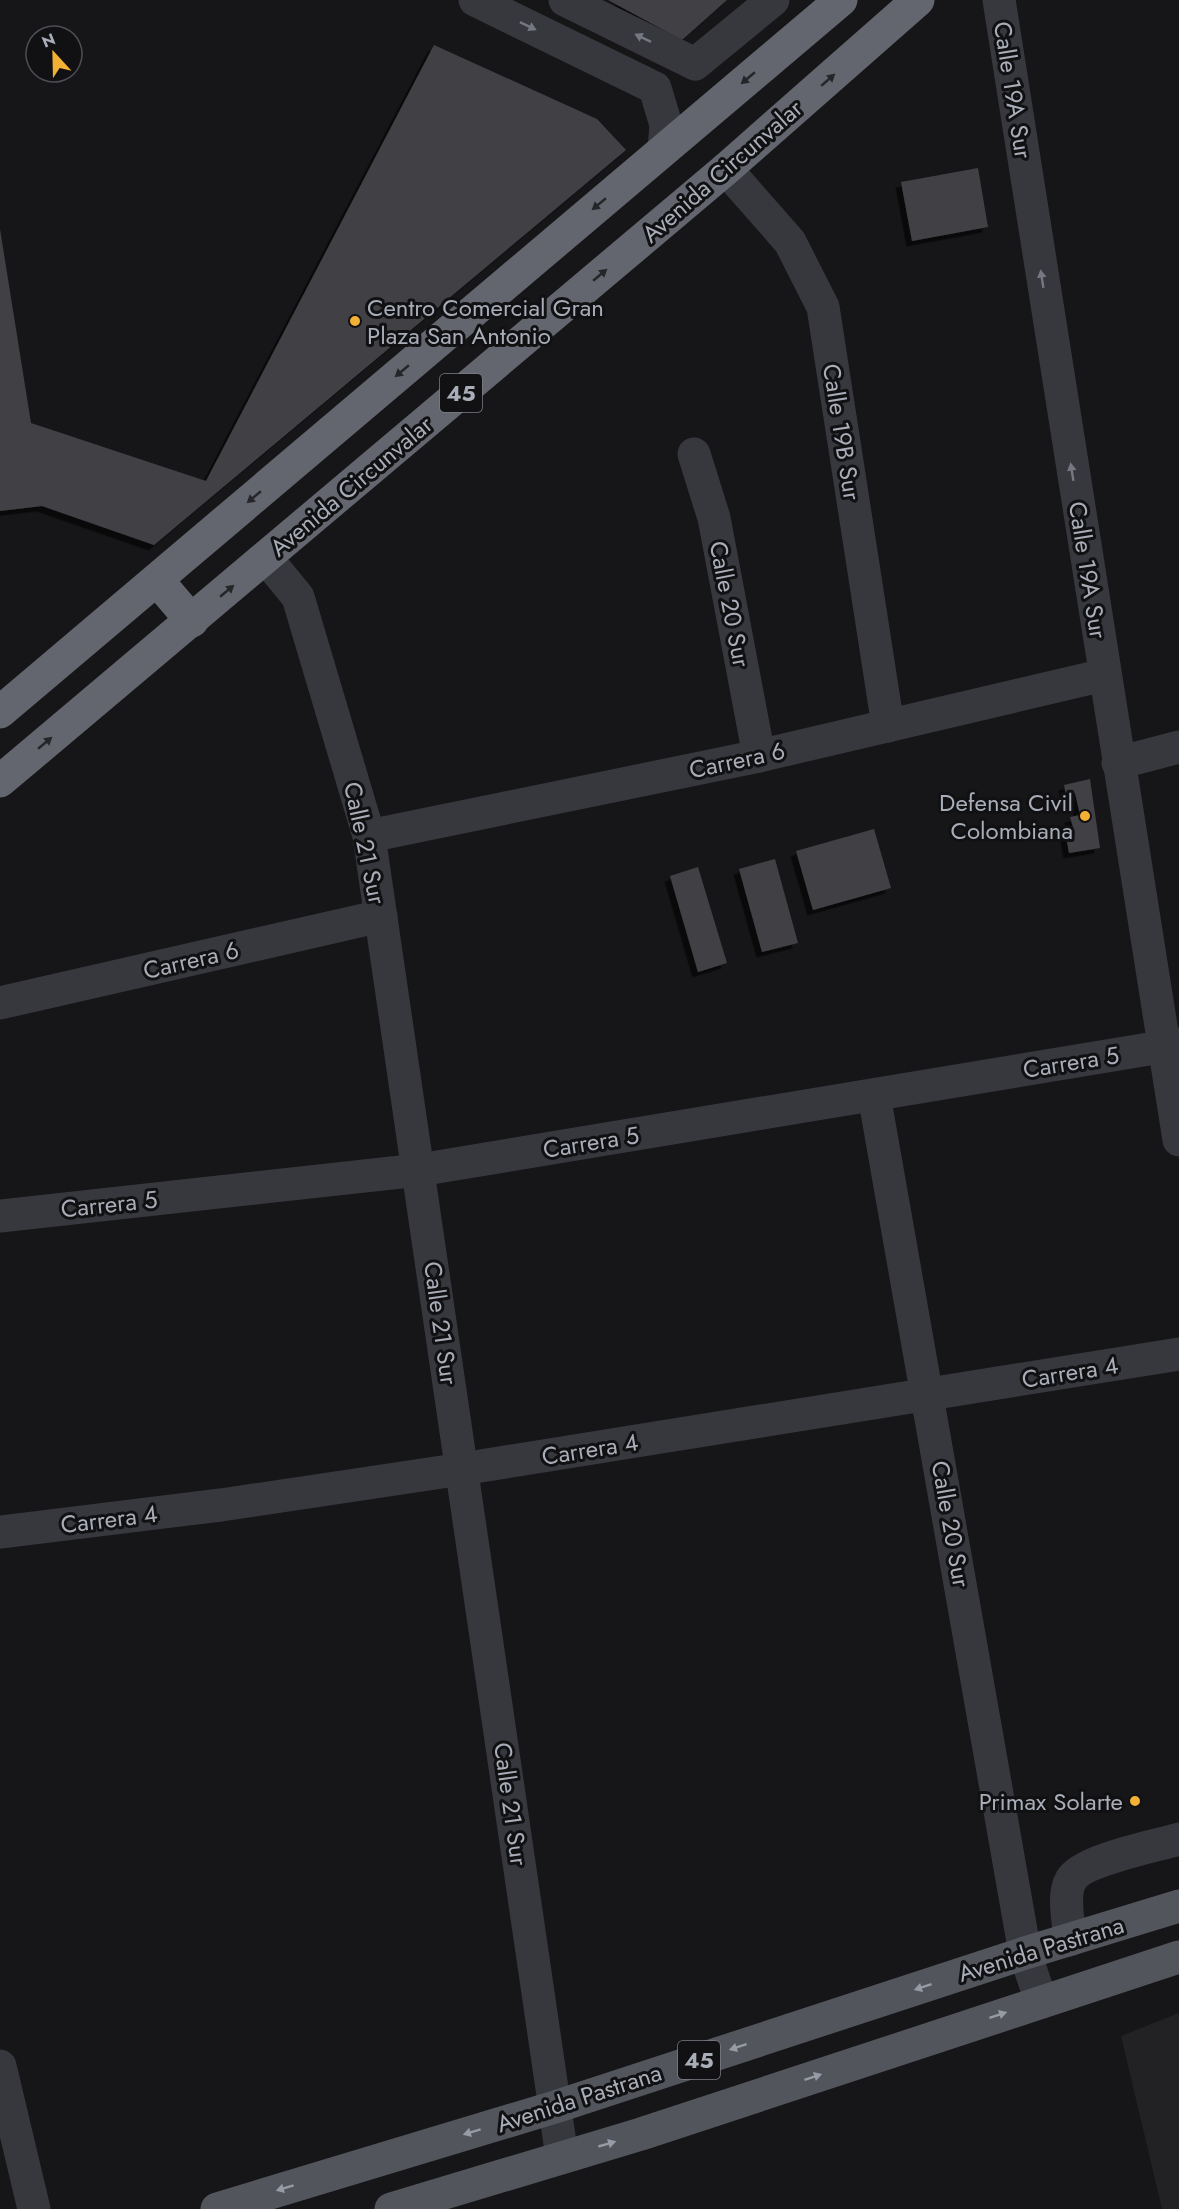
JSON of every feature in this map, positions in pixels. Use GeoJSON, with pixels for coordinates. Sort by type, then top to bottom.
{"type":"FeatureCollection","features":[{"type":"Feature","properties":{"kind":"highway","name":"45"},"geometry":{"type":"LineString","coordinates":[[0,712],[841,0]]}},
{"type":"Feature","properties":{"kind":"highway","name":"Avenida Circunvalar"},"geometry":{"type":"LineString","coordinates":[[0,781],[726,169],[918,0]]}},
{"type":"Feature","properties":{"kind":"highway"},"geometry":{"type":"LineString","coordinates":[[157,580],[192,621]]}},
{"type":"Feature","properties":{"kind":"main road","name":"Avenida Pastrana"},"geometry":{"type":"LineString","coordinates":[[217,2209],[555,2107],[1025,1953],[1179,1906]]}},
{"type":"Feature","properties":{"kind":"main road","name":"Avenida Pastrana"},"geometry":{"type":"LineString","coordinates":[[391,2209],[641,2134],[1179,1957]]}},
{"type":"Feature","properties":{"kind":"street"},"geometry":{"type":"LineString","coordinates":[[475,0],[655,88],[666,125],[664,149]]}},
{"type":"Feature","properties":{"kind":"street"},"geometry":{"type":"LineString","coordinates":[[565,0],[695,64],[773,0]]}},
{"type":"Feature","properties":{"kind":"street","name":"Calle 19A Sur"},"geometry":{"type":"LineString","coordinates":[[999,0],[1118,763],[1172,1045],[1179,1140]]}},
{"type":"Feature","properties":{"kind":"street","name":"Calle 19B Sur"},"geometry":{"type":"LineString","coordinates":[[726,169],[790,242],[823,307],[888,726]]}},
{"type":"Feature","properties":{"kind":"street","name":"Calle 20 Sur"},"geometry":{"type":"LineString","coordinates":[[693,454],[714,518],[759,756]]}},
{"type":"Feature","properties":{"kind":"street","name":"Calle 21 Sur"},"geometry":{"type":"LineString","coordinates":[[266,558],[298,597],[369,836],[562,2157]]}},
{"type":"Feature","properties":{"kind":"street","name":"Carrera 6"},"geometry":{"type":"LineString","coordinates":[[369,836],[759,756],[1104,675]]}},
{"type":"Feature","properties":{"kind":"street"},"geometry":{"type":"LineString","coordinates":[[1118,763],[1179,747]]}},
{"type":"Feature","properties":{"kind":"street","name":"Carrera 6"},"geometry":{"type":"LineString","coordinates":[[0,1003],[381,916]]}},
{"type":"Feature","properties":{"kind":"street","name":"Carrera 5"},"geometry":{"type":"LineString","coordinates":[[0,1216],[419,1170],[1172,1045]]}},
{"type":"Feature","properties":{"kind":"street","name":"Calle 20 Sur"},"geometry":{"type":"LineString","coordinates":[[874,1095],[1025,1953],[1041,2001]]}},
{"type":"Feature","properties":{"kind":"street","name":"Carrera 4"},"geometry":{"type":"LineString","coordinates":[[0,1532],[209,1506],[462,1469],[1179,1354]]}},
{"type":"Feature","properties":{"kind":"street"},"geometry":{"type":"LineString","coordinates":[[1070,1940],[1068,1893],[1072,1879],[1086,1867],[1179,1839]]}},
{"type":"Feature","properties":{"kind":"street"},"geometry":{"type":"LineString","coordinates":[[0,2066],[34,2209]]}},
{"type":"Feature","properties":{"kind":"shaded area"},"geometry":{"type":"Polygon","coordinates":[[[1179,2013],[1179,2209],[1162,2209],[1121,2036],[1179,2013]]]}},
{"type":"Feature","properties":{"kind":"building"},"geometry":{"type":"Polygon","coordinates":[[[608,0],[727,0],[682,40],[608,0]]]}},
{"type":"Feature","properties":{"kind":"building","name":"Centro Comercial Gran Plaza San Antonio"},"geometry":{"type":"Polygon","coordinates":[[[434,45],[597,119],[626,150],[154,545],[42,506],[0,511],[0,229],[31,423],[206,481],[434,45]]]}},
{"type":"Feature","properties":{"kind":"building"},"geometry":{"type":"Polygon","coordinates":[[[978,168],[988,227],[912,241],[901,182],[978,168]]]}},
{"type":"Feature","properties":{"kind":"building","name":"Defensa Civil Colombiana"},"geometry":{"type":"Polygon","coordinates":[[[1090,779],[1100,848],[1069,853],[1066,836],[1075,834],[1070,817],[1080,815],[1075,793],[1066,796],[1064,785],[1090,779]]]}},
{"type":"Feature","properties":{"kind":"building"},"geometry":{"type":"Polygon","coordinates":[[[874,829],[891,888],[813,910],[796,851],[874,829]]]}},
{"type":"Feature","properties":{"kind":"building"},"geometry":{"type":"Polygon","coordinates":[[[775,859],[798,943],[762,952],[739,869],[775,859]]]}},
{"type":"Feature","properties":{"kind":"building"},"geometry":{"type":"Polygon","coordinates":[[[698,867],[727,963],[698,972],[670,876],[698,867]]]}},
{"type":"Feature","properties":{"kind":"place","name":"Centro Comercial Gran Plaza San Antonio"},"geometry":{"type":"Point","coordinates":[355,321]}},
{"type":"Feature","properties":{"kind":"place","name":"Defensa Civil Colombiana"},"geometry":{"type":"Point","coordinates":[1085,816]}},
{"type":"Feature","properties":{"kind":"place","name":"Primax Solarte"},"geometry":{"type":"Point","coordinates":[1135,1801]}}]}
